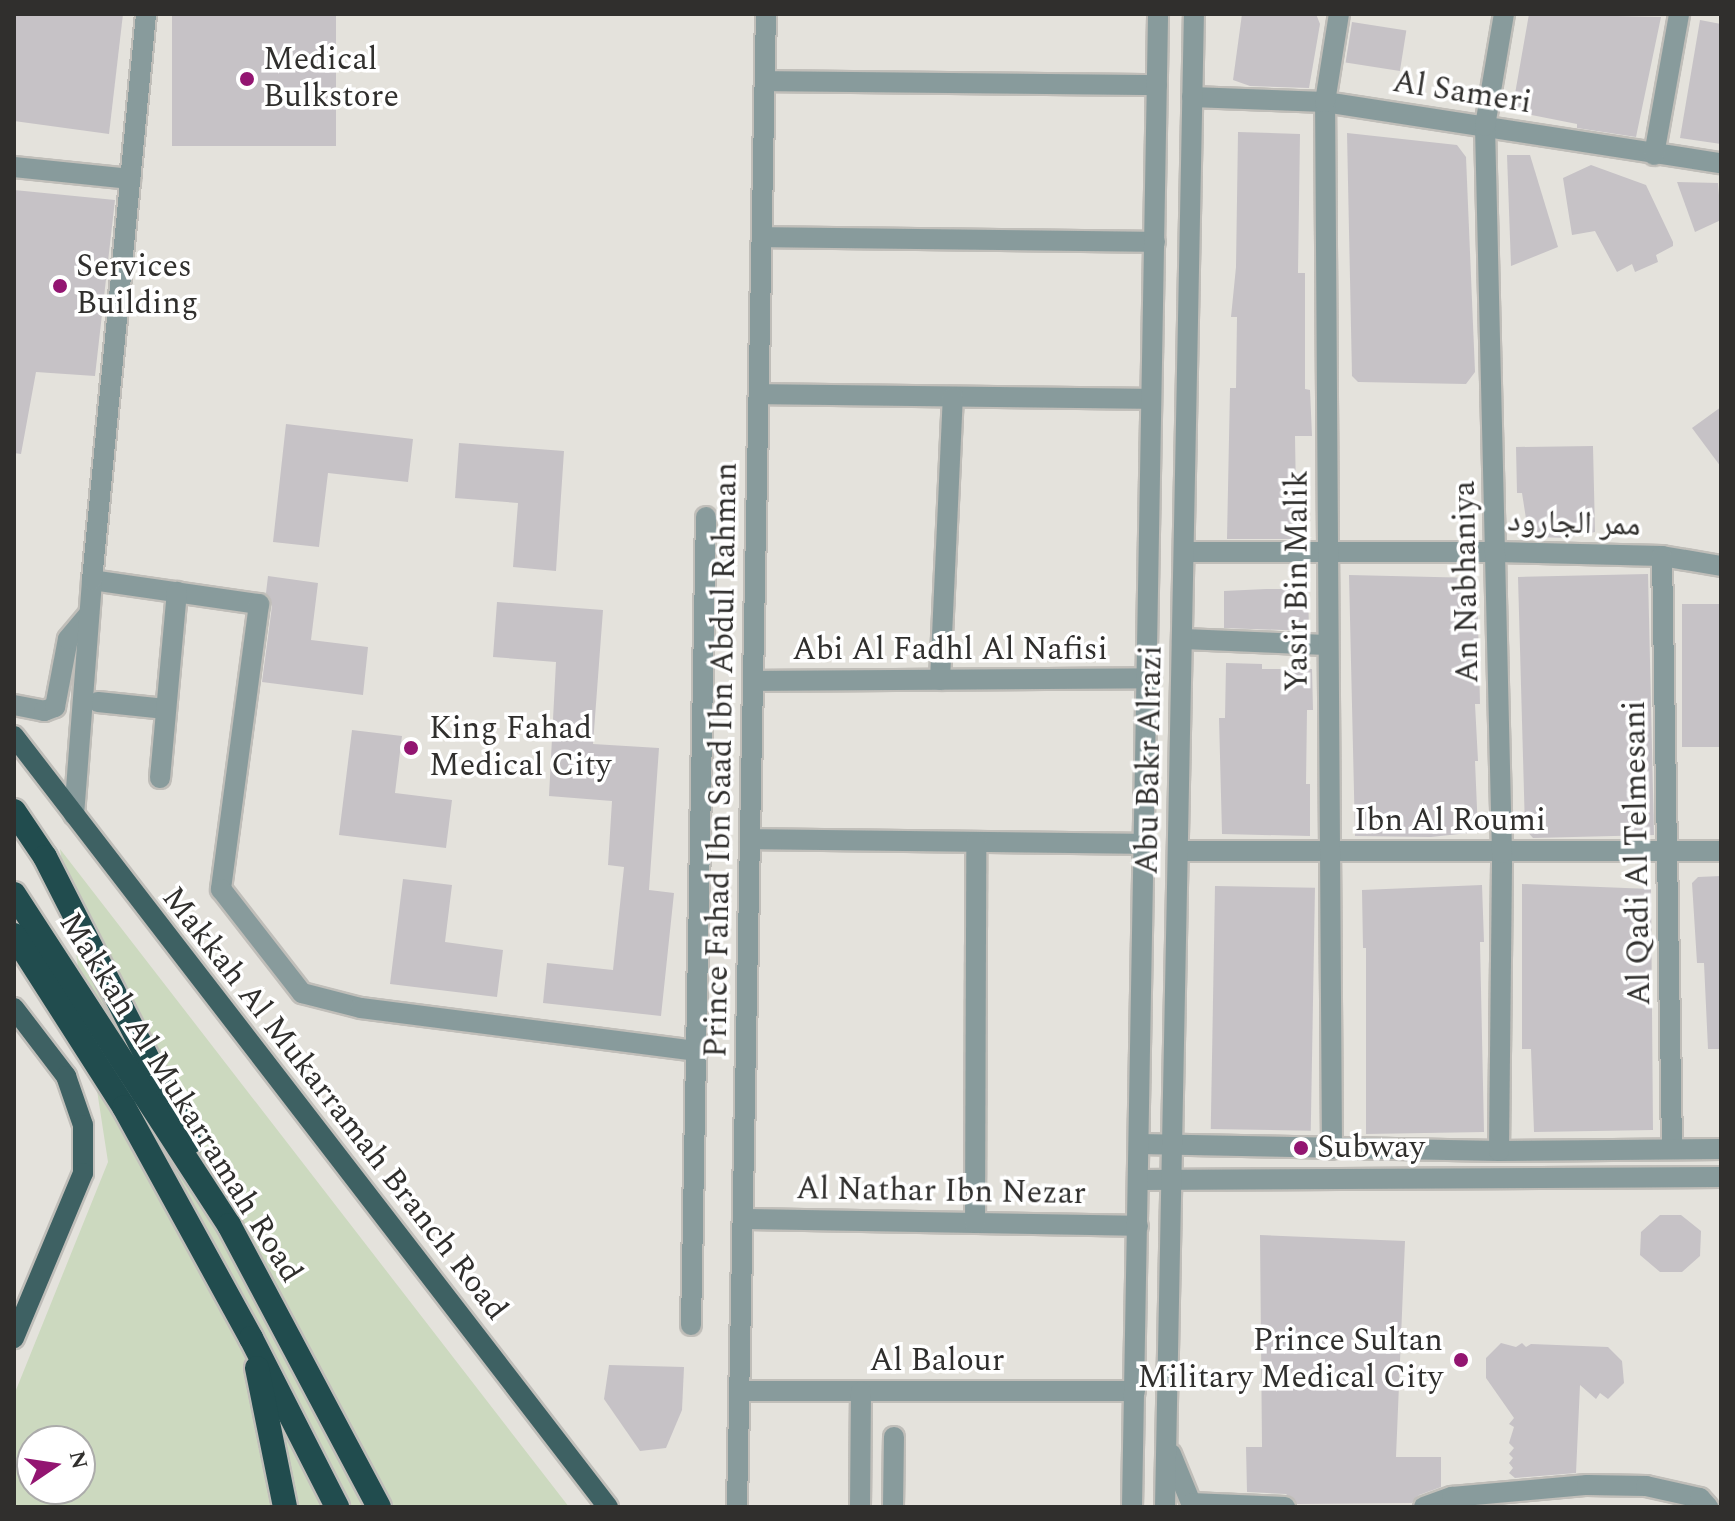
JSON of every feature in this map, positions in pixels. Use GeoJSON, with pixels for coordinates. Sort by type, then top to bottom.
{"type":"FeatureCollection","features":[{"type":"Feature","properties":{"kind":"highway"},"geometry":{"type":"LineString","coordinates":[[14,811],[45,857],[302,1361]]}},
{"type":"Feature","properties":{"kind":"highway","name":"Makkah Al Mukarramah Road"},"geometry":{"type":"LineString","coordinates":[[14,894],[229,1225],[379,1507]]}},
{"type":"Feature","properties":{"kind":"highway","name":"Makkah Al Mukarramah Road"},"geometry":{"type":"LineString","coordinates":[[14,935],[124,1107],[251,1338],[337,1507]]}},
{"type":"Feature","properties":{"kind":"highway"},"geometry":{"type":"LineString","coordinates":[[251,1338],[285,1507]]}},
{"type":"Feature","properties":{"kind":"main road","name":"Makkah Al Mukarramah Branch Road"},"geometry":{"type":"LineString","coordinates":[[14,736],[608,1507]]}},
{"type":"Feature","properties":{"kind":"main road"},"geometry":{"type":"LineString","coordinates":[[14,1008],[66,1076],[83,1125],[83,1173],[14,1338]]}},
{"type":"Feature","properties":{"kind":"street"},"geometry":{"type":"LineString","coordinates":[[74,815],[92,580],[146,14]]}},
{"type":"Feature","properties":{"kind":"street","name":"Prince Fahad Ibn Saad Ibn Abdul Rahman"},"geometry":{"type":"LineString","coordinates":[[737,1507],[766,14]]}},
{"type":"Feature","properties":{"kind":"street","name":"Abu Bakr Alrazi"},"geometry":{"type":"LineString","coordinates":[[1132,1507],[1158,14]]}},
{"type":"Feature","properties":{"kind":"street","name":"Abu Bakr Alrazi"},"geometry":{"type":"LineString","coordinates":[[1165,1507],[1194,14]]}},
{"type":"Feature","properties":{"kind":"street","name":"Yasir Bin Malik"},"geometry":{"type":"LineString","coordinates":[[1332,1149],[1325,102],[1339,14]]}},
{"type":"Feature","properties":{"kind":"street","name":"An Nabhaniya"},"geometry":{"type":"LineString","coordinates":[[1499,1151],[1502,853],[1485,126],[1504,14]]}},
{"type":"Feature","properties":{"kind":"street"},"geometry":{"type":"LineString","coordinates":[[1654,155],[1679,14]]}},
{"type":"Feature","properties":{"kind":"street"},"geometry":{"type":"LineString","coordinates":[[765,81],[1157,85]]}},
{"type":"Feature","properties":{"kind":"street","name":"Al Sameri"},"geometry":{"type":"LineString","coordinates":[[1192,97],[1325,102],[1721,163]]}},
{"type":"Feature","properties":{"kind":"street"},"geometry":{"type":"LineString","coordinates":[[14,167],[130,179]]}},
{"type":"Feature","properties":{"kind":"street"},"geometry":{"type":"LineString","coordinates":[[762,237],[1155,242]]}},
{"type":"Feature","properties":{"kind":"street"},"geometry":{"type":"LineString","coordinates":[[759,394],[1150,399]]}},
{"type":"Feature","properties":{"kind":"street"},"geometry":{"type":"LineString","coordinates":[[940,680],[953,397]]}},
{"type":"Feature","properties":{"kind":"street"},"geometry":{"type":"LineString","coordinates":[[691,1325],[706,517]]}},
{"type":"Feature","properties":{"kind":"street","name":"ممر الجارود"},"geometry":{"type":"LineString","coordinates":[[1184,552],[1328,550],[1662,556],[1721,566]]}},
{"type":"Feature","properties":{"kind":"street","name":"Al Qadi Al Telmesani"},"geometry":{"type":"LineString","coordinates":[[1662,556],[1672,1149]]}},
{"type":"Feature","properties":{"kind":"street"},"geometry":{"type":"LineString","coordinates":[[92,580],[259,604],[221,889],[302,993],[361,1008],[697,1051]]}},
{"type":"Feature","properties":{"kind":"street"},"geometry":{"type":"LineString","coordinates":[[160,778],[177,592]]}},
{"type":"Feature","properties":{"kind":"street"},"geometry":{"type":"LineString","coordinates":[[79,743],[55,707],[68,639],[89,614]]}},
{"type":"Feature","properties":{"kind":"street"},"geometry":{"type":"LineString","coordinates":[[1182,639],[1328,645]]}},
{"type":"Feature","properties":{"kind":"street","name":"Abi Al Fadhl Al Nafisi"},"geometry":{"type":"LineString","coordinates":[[754,681],[1148,678]]}},
{"type":"Feature","properties":{"kind":"street"},"geometry":{"type":"LineString","coordinates":[[98,702],[166,709]]}},
{"type":"Feature","properties":{"kind":"street"},"geometry":{"type":"LineString","coordinates":[[14,705],[44,711],[55,707]]}},
{"type":"Feature","properties":{"kind":"street"},"geometry":{"type":"LineString","coordinates":[[750,839],[1144,844]]}},
{"type":"Feature","properties":{"kind":"street"},"geometry":{"type":"LineString","coordinates":[[975,1223],[976,842]]}},
{"type":"Feature","properties":{"kind":"street","name":"Ibn Al Roumi"},"geometry":{"type":"LineString","coordinates":[[1178,851],[1721,851]]}},
{"type":"Feature","properties":{"kind":"street"},"geometry":{"type":"LineString","coordinates":[[1139,1144],[1499,1151],[1721,1149]]}},
{"type":"Feature","properties":{"kind":"street"},"geometry":{"type":"LineString","coordinates":[[1139,1180],[1721,1177]]}},
{"type":"Feature","properties":{"kind":"street","name":"Al Nathar Ibn Nezar"},"geometry":{"type":"LineString","coordinates":[[743,1219],[1138,1226]]}},
{"type":"Feature","properties":{"kind":"street","name":"Al Balour"},"geometry":{"type":"LineString","coordinates":[[740,1391],[1135,1391]]}},
{"type":"Feature","properties":{"kind":"street"},"geometry":{"type":"LineString","coordinates":[[860,1507],[861,1392]]}},
{"type":"Feature","properties":{"kind":"street"},"geometry":{"type":"LineString","coordinates":[[893,1507],[894,1437]]}},
{"type":"Feature","properties":{"kind":"street"},"geometry":{"type":"LineString","coordinates":[[1166,1437],[1177,1474],[1191,1503],[1285,1507]]}},
{"type":"Feature","properties":{"kind":"street"},"geometry":{"type":"LineString","coordinates":[[1424,1507],[1452,1497],[1587,1485],[1646,1486],[1700,1498],[1708,1507]]}},
{"type":"Feature","properties":{"kind":"green space"},"geometry":{"type":"Polygon","coordinates":[[[60,849],[569,1507],[14,1507],[14,1395],[108,1162],[60,849]]]}},
{"type":"Feature","properties":{"kind":"building"},"geometry":{"type":"Polygon","coordinates":[[[14,14],[123,14],[109,134],[14,121],[14,14]]]}},
{"type":"Feature","properties":{"kind":"building","name":"Medical Bulkstore"},"geometry":{"type":"Polygon","coordinates":[[[172,14],[336,14],[336,146],[172,146],[172,14]]]}},
{"type":"Feature","properties":{"kind":"building"},"geometry":{"type":"Polygon","coordinates":[[[1242,14],[1316,14],[1320,24],[1309,88],[1250,86],[1233,80],[1242,14]]]}},
{"type":"Feature","properties":{"kind":"building"},"geometry":{"type":"Polygon","coordinates":[[[1529,14],[1661,17],[1636,137],[1577,128],[1577,124],[1512,111],[1529,14]]]}},
{"type":"Feature","properties":{"kind":"building"},"geometry":{"type":"Polygon","coordinates":[[[1700,20],[1721,24],[1721,144],[1680,138],[1700,20]]]}},
{"type":"Feature","properties":{"kind":"building"},"geometry":{"type":"Polygon","coordinates":[[[1352,22],[1406,31],[1400,71],[1346,62],[1352,22]]]}},
{"type":"Feature","properties":{"kind":"building"},"geometry":{"type":"Polygon","coordinates":[[[1238,132],[1300,134],[1298,273],[1305,273],[1305,389],[1310,390],[1312,436],[1295,436],[1296,497],[1310,498],[1307,539],[1227,539],[1230,388],[1236,388],[1237,317],[1231,317],[1236,267],[1238,132]]]}},
{"type":"Feature","properties":{"kind":"building"},"geometry":{"type":"Polygon","coordinates":[[[1347,133],[1457,145],[1466,157],[1475,372],[1466,384],[1358,382],[1352,376],[1347,133]]]}},
{"type":"Feature","properties":{"kind":"building"},"geometry":{"type":"Polygon","coordinates":[[[1507,155],[1530,155],[1558,247],[1511,266],[1507,155]]]}},
{"type":"Feature","properties":{"kind":"building"},"geometry":{"type":"Polygon","coordinates":[[[1591,165],[1646,185],[1673,242],[1673,246],[1656,255],[1658,262],[1635,272],[1632,264],[1617,272],[1595,231],[1572,235],[1563,178],[1591,165]]]}},
{"type":"Feature","properties":{"kind":"building"},"geometry":{"type":"Polygon","coordinates":[[[1677,182],[1718,183],[1721,220],[1695,232],[1677,182]]]}},
{"type":"Feature","properties":{"kind":"building","name":"Services Building"},"geometry":{"type":"Polygon","coordinates":[[[14,190],[115,200],[95,376],[36,372],[21,454],[14,453],[14,190]]]}},
{"type":"Feature","properties":{"kind":"building"},"geometry":{"type":"Polygon","coordinates":[[[1721,407],[1721,467],[1692,428],[1721,407]]]}},
{"type":"Feature","properties":{"kind":"building"},"geometry":{"type":"Polygon","coordinates":[[[286,424],[413,439],[408,482],[328,473],[319,547],[273,542],[286,424]]]}},
{"type":"Feature","properties":{"kind":"building"},"geometry":{"type":"Polygon","coordinates":[[[459,443],[564,451],[556,571],[513,567],[518,503],[455,498],[459,443]]]}},
{"type":"Feature","properties":{"kind":"building"},"geometry":{"type":"Polygon","coordinates":[[[1593,446],[1595,532],[1565,538],[1537,537],[1534,525],[1527,525],[1522,493],[1517,493],[1516,447],[1593,446]]]}},
{"type":"Feature","properties":{"kind":"building"},"geometry":{"type":"Polygon","coordinates":[[[1648,574],[1654,835],[1533,838],[1525,829],[1518,577],[1648,574]]]}},
{"type":"Feature","properties":{"kind":"building"},"geometry":{"type":"Polygon","coordinates":[[[1349,575],[1477,578],[1480,704],[1475,704],[1478,761],[1475,761],[1478,832],[1431,837],[1355,836],[1349,575]]]}},
{"type":"Feature","properties":{"kind":"building"},"geometry":{"type":"Polygon","coordinates":[[[268,576],[318,583],[311,640],[368,647],[363,695],[262,682],[272,606],[266,593],[268,576]]]}},
{"type":"Feature","properties":{"kind":"building"},"geometry":{"type":"Polygon","coordinates":[[[1308,589],[1309,631],[1224,628],[1224,591],[1308,589]]]}},
{"type":"Feature","properties":{"kind":"building"},"geometry":{"type":"Polygon","coordinates":[[[497,602],[603,610],[593,744],[659,748],[649,890],[674,893],[661,1016],[543,1003],[547,963],[613,970],[624,867],[608,865],[612,801],[549,796],[556,662],[493,657],[497,602]]]}},
{"type":"Feature","properties":{"kind":"building"},"geometry":{"type":"Polygon","coordinates":[[[1682,604],[1721,604],[1721,747],[1682,747],[1682,604]]]}},
{"type":"Feature","properties":{"kind":"building"},"geometry":{"type":"Polygon","coordinates":[[[1226,663],[1262,664],[1262,669],[1312,669],[1313,710],[1307,710],[1306,784],[1310,784],[1310,836],[1222,834],[1219,718],[1225,718],[1226,663]]]}},
{"type":"Feature","properties":{"kind":"building"},"geometry":{"type":"Polygon","coordinates":[[[352,730],[402,736],[395,793],[452,800],[446,848],[339,835],[352,730]]]}},
{"type":"Feature","properties":{"kind":"building"},"geometry":{"type":"Polygon","coordinates":[[[1721,876],[1721,1049],[1708,1049],[1704,963],[1697,963],[1692,883],[1698,877],[1721,876]]]}},
{"type":"Feature","properties":{"kind":"building"},"geometry":{"type":"Polygon","coordinates":[[[403,879],[452,885],[445,942],[503,950],[497,997],[390,984],[403,879]]]}},
{"type":"Feature","properties":{"kind":"building"},"geometry":{"type":"Polygon","coordinates":[[[1522,884],[1651,889],[1653,1130],[1534,1132],[1531,1049],[1522,1049],[1522,884]]]}},
{"type":"Feature","properties":{"kind":"building"},"geometry":{"type":"Polygon","coordinates":[[[1482,885],[1484,942],[1480,942],[1484,1132],[1366,1134],[1366,948],[1363,948],[1362,890],[1482,885]]]}},
{"type":"Feature","properties":{"kind":"building"},"geometry":{"type":"Polygon","coordinates":[[[1215,886],[1315,888],[1311,1131],[1211,1129],[1215,886]]]}},
{"type":"Feature","properties":{"kind":"building"},"geometry":{"type":"Polygon","coordinates":[[[1660,1215],[1681,1215],[1701,1231],[1700,1256],[1682,1272],[1660,1272],[1640,1255],[1641,1232],[1660,1215]]]}},
{"type":"Feature","properties":{"kind":"building"},"geometry":{"type":"Polygon","coordinates":[[[1260,1235],[1405,1241],[1396,1457],[1441,1457],[1441,1487],[1419,1495],[1412,1503],[1297,1504],[1286,1494],[1247,1492],[1246,1447],[1262,1447],[1260,1235]]]}},
{"type":"Feature","properties":{"kind":"building"},"geometry":{"type":"Polygon","coordinates":[[[1501,1343],[1516,1347],[1522,1343],[1526,1347],[1531,1344],[1608,1347],[1622,1361],[1624,1383],[1608,1399],[1600,1393],[1596,1399],[1580,1385],[1576,1473],[1515,1478],[1509,1473],[1513,1468],[1509,1463],[1513,1458],[1509,1454],[1514,1448],[1509,1443],[1514,1427],[1509,1424],[1514,1418],[1486,1378],[1486,1358],[1501,1343]]]}},
{"type":"Feature","properties":{"kind":"building"},"geometry":{"type":"Polygon","coordinates":[[[609,1365],[684,1367],[682,1410],[666,1448],[640,1451],[604,1399],[609,1365]]]}},
{"type":"Feature","properties":{"kind":"place","name":"Medical Bulkstore"},"geometry":{"type":"Point","coordinates":[247,79]}},
{"type":"Feature","properties":{"kind":"place","name":"Services Building"},"geometry":{"type":"Point","coordinates":[60,286]}},
{"type":"Feature","properties":{"kind":"place","name":"King Fahad Medical City"},"geometry":{"type":"Point","coordinates":[411,748]}},
{"type":"Feature","properties":{"kind":"place","name":"Subway"},"geometry":{"type":"Point","coordinates":[1301,1148]}},
{"type":"Feature","properties":{"kind":"place","name":"Prince Sultan Military Medical City"},"geometry":{"type":"Point","coordinates":[1461,1360]}}]}
